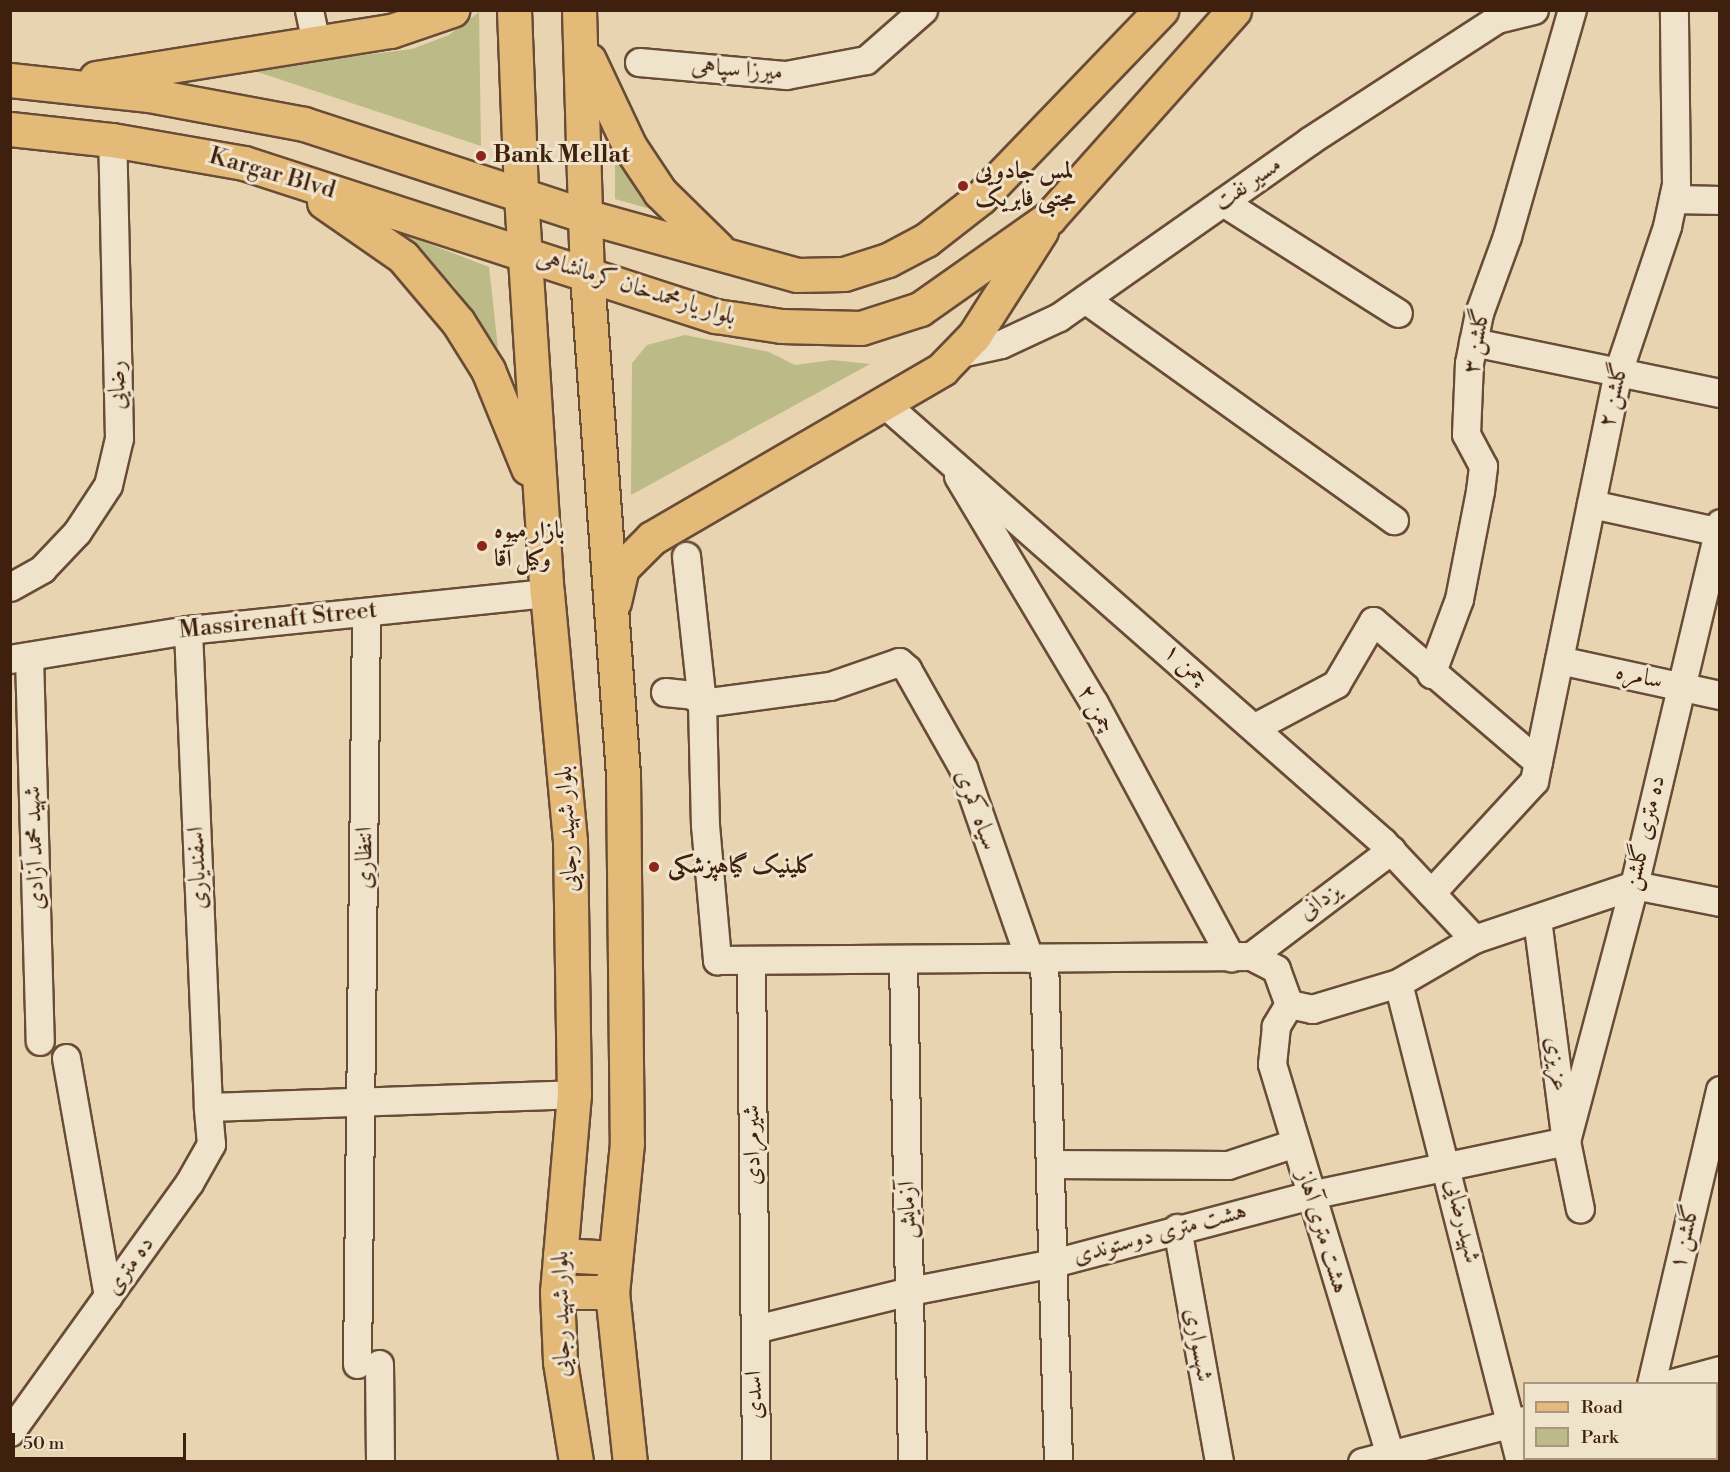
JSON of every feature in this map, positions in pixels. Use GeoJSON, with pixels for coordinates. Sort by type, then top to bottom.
{"type":"FeatureCollection","features":[{"type":"Feature","properties":{"kind":"main road"},"geometry":{"type":"LineString","coordinates":[[64,83],[416,26],[452,10]]}},
{"type":"Feature","properties":{"kind":"main road","name":"بلوار شهید رجایی"},"geometry":{"type":"LineString","coordinates":[[514,10],[521,196],[547,593],[570,841],[574,1094],[557,1292],[560,1362],[576,1461]]}},
{"type":"Feature","properties":{"kind":"main road","name":"بلوار شهید رجایی"},"geometry":{"type":"LineString","coordinates":[[579,10],[588,217],[587,276],[610,637],[623,775],[627,1143],[612,1292],[630,1461]]}},
{"type":"Feature","properties":{"kind":"main road"},"geometry":{"type":"LineString","coordinates":[[521,196],[797,275],[844,274],[888,260],[926,240],[981,197],[1161,10]]}},
{"type":"Feature","properties":{"kind":"main road","name":"بلوار یارمحمدخان کرمانشاهی"},"geometry":{"type":"LineString","coordinates":[[526,254],[682,307],[752,323],[861,328],[920,309],[1049,218],[1234,10]]}},
{"type":"Feature","properties":{"kind":"main road"},"geometry":{"type":"LineString","coordinates":[[582,44],[630,147],[660,192],[725,255]]}},
{"type":"Feature","properties":{"kind":"main road","name":"Kargar Blvd"},"geometry":{"type":"LineString","coordinates":[[10,80],[64,83],[304,124],[521,196]]}},
{"type":"Feature","properties":{"kind":"main road"},"geometry":{"type":"LineString","coordinates":[[292,178],[311,172],[321,160],[321,142],[304,124]]}},
{"type":"Feature","properties":{"kind":"main road","name":"Kargar Blvd"},"geometry":{"type":"LineString","coordinates":[[10,129],[112,140],[244,163],[526,254]]}},
{"type":"Feature","properties":{"kind":"main road"},"geometry":{"type":"LineString","coordinates":[[244,163],[355,220],[403,257],[428,284],[488,370],[517,433],[542,512]]}},
{"type":"Feature","properties":{"kind":"main road"},"geometry":{"type":"LineString","coordinates":[[610,637],[616,586],[622,568],[635,552],[704,504],[927,381],[960,353],[1049,218]]}},
{"type":"Feature","properties":{"kind":"main road"},"geometry":{"type":"LineString","coordinates":[[560,1255],[615,1258]]}},
{"type":"Feature","properties":{"kind":"main road"},"geometry":{"type":"LineString","coordinates":[[557,1292],[612,1292]]}},
{"type":"Feature","properties":{"kind":"street"},"geometry":{"type":"LineString","coordinates":[[309,10],[316,43]]}},
{"type":"Feature","properties":{"kind":"street","name":"میرزا سپاهی"},"geometry":{"type":"LineString","coordinates":[[639,62],[786,75],[866,60],[923,10]]}},
{"type":"Feature","properties":{"kind":"street","name":"مسیر نفت"},"geometry":{"type":"LineString","coordinates":[[960,353],[1032,332],[1085,299],[1223,202],[1497,19],[1534,10]]}},
{"type":"Feature","properties":{"kind":"street","name":"گلشن ۳"},"geometry":{"type":"LineString","coordinates":[[1431,674],[1459,599],[1480,491],[1483,466],[1466,434],[1473,342],[1572,10]]}},
{"type":"Feature","properties":{"kind":"street","name":"گلشن ۲"},"geometry":{"type":"LineString","coordinates":[[1536,771],[1618,372],[1673,199],[1674,10]]}},
{"type":"Feature","properties":{"kind":"street","name":"رضایی"},"geometry":{"type":"LineString","coordinates":[[10,587],[42,569],[77,532],[108,486],[119,438],[112,140]]}},
{"type":"Feature","properties":{"kind":"street"},"geometry":{"type":"LineString","coordinates":[[1673,199],[1719,200]]}},
{"type":"Feature","properties":{"kind":"street"},"geometry":{"type":"LineString","coordinates":[[1223,202],[1398,313]]}},
{"type":"Feature","properties":{"kind":"street"},"geometry":{"type":"LineString","coordinates":[[1085,299],[1394,520]]}},
{"type":"Feature","properties":{"kind":"street"},"geometry":{"type":"LineString","coordinates":[[1473,342],[1719,393]]}},
{"type":"Feature","properties":{"kind":"street","name":"چمن ۱"},"geometry":{"type":"LineString","coordinates":[[886,405],[1256,727],[1391,850],[1474,939]]}},
{"type":"Feature","properties":{"kind":"street","name":"چمن ۲"},"geometry":{"type":"LineString","coordinates":[[953,465],[970,501],[1094,703],[1241,957]]}},
{"type":"Feature","properties":{"kind":"street"},"geometry":{"type":"LineString","coordinates":[[1591,504],[1719,529]]}},
{"type":"Feature","properties":{"kind":"street","name":"ده متری گلشن"},"geometry":{"type":"LineString","coordinates":[[1566,1141],[1634,885],[1679,686],[1719,529]]}},
{"type":"Feature","properties":{"kind":"street"},"geometry":{"type":"LineString","coordinates":[[686,556],[702,703],[705,825],[717,960],[1241,957],[1276,969],[1289,1004],[1312,1009],[1398,983],[1474,939],[1634,885],[1719,902]]}},
{"type":"Feature","properties":{"kind":"street","name":"Massirenaft Street"},"geometry":{"type":"LineString","coordinates":[[20,657],[188,630],[547,593]]}},
{"type":"Feature","properties":{"kind":"street","name":"انتظاری"},"geometry":{"type":"LineString","coordinates":[[366,612],[363,1105],[368,1364],[380,1461]]}},
{"type":"Feature","properties":{"kind":"street"},"geometry":{"type":"LineString","coordinates":[[1256,727],[1336,684],[1373,621],[1536,771],[1431,893]]}},
{"type":"Feature","properties":{"kind":"street","name":"اسفندیاری"},"geometry":{"type":"LineString","coordinates":[[188,630],[218,1107]]}},
{"type":"Feature","properties":{"kind":"street","name":"شهید محمد آزادی"},"geometry":{"type":"LineString","coordinates":[[20,657],[40,1041]]}},
{"type":"Feature","properties":{"kind":"street","name":"سامره"},"geometry":{"type":"LineString","coordinates":[[1559,660],[1719,695]]}},
{"type":"Feature","properties":{"kind":"street","name":"سیاه کمری"},"geometry":{"type":"LineString","coordinates":[[702,703],[830,686],[899,662],[907,669],[963,768],[1037,958],[1050,1164],[1058,1461]]}},
{"type":"Feature","properties":{"kind":"street"},"geometry":{"type":"LineString","coordinates":[[665,692],[693,695],[702,703]]}},
{"type":"Feature","properties":{"kind":"street","name":"یزدانی"},"geometry":{"type":"LineString","coordinates":[[1241,957],[1391,850]]}},
{"type":"Feature","properties":{"kind":"street","name":"عزیزی"},"geometry":{"type":"LineString","coordinates":[[1537,918],[1566,1141],[1580,1209]]}},
{"type":"Feature","properties":{"kind":"street","name":"آزمایش"},"geometry":{"type":"LineString","coordinates":[[903,959],[912,1461]]}},
{"type":"Feature","properties":{"kind":"street","name":"شیرمرادی"},"geometry":{"type":"LineString","coordinates":[[751,960],[755,1329]]}},
{"type":"Feature","properties":{"kind":"street","name":"شهیدرضایی"},"geometry":{"type":"LineString","coordinates":[[1398,983],[1518,1422],[1520,1461]]}},
{"type":"Feature","properties":{"kind":"street","name":"هشت متری آهاز"},"geometry":{"type":"LineString","coordinates":[[1289,1004],[1276,1026],[1272,1064],[1391,1458]]}},
{"type":"Feature","properties":{"kind":"street"},"geometry":{"type":"LineString","coordinates":[[66,1058],[108,1296]]}},
{"type":"Feature","properties":{"kind":"street","name":"گلشن ۱"},"geometry":{"type":"LineString","coordinates":[[1651,1382],[1719,1090]]}},
{"type":"Feature","properties":{"kind":"street"},"geometry":{"type":"LineString","coordinates":[[218,1107],[363,1105],[574,1094]]}},
{"type":"Feature","properties":{"kind":"street","name":"ده متری"},"geometry":{"type":"LineString","coordinates":[[10,1432],[189,1183],[211,1144],[218,1107]]}},
{"type":"Feature","properties":{"kind":"street","name":"هشت متری دوستوندی"},"geometry":{"type":"LineString","coordinates":[[755,1329],[910,1291],[1053,1263],[1177,1228],[1447,1164],[1566,1141]]}},
{"type":"Feature","properties":{"kind":"street"},"geometry":{"type":"LineString","coordinates":[[1050,1164],[1228,1165],[1295,1143]]}},
{"type":"Feature","properties":{"kind":"street","name":"شهسواری"},"geometry":{"type":"LineString","coordinates":[[1177,1228],[1219,1461]]}},
{"type":"Feature","properties":{"kind":"street","name":"اسدی"},"geometry":{"type":"LineString","coordinates":[[755,1329],[756,1461]]}},
{"type":"Feature","properties":{"kind":"street"},"geometry":{"type":"LineString","coordinates":[[1672,1382],[1719,1370]]}},
{"type":"Feature","properties":{"kind":"street"},"geometry":{"type":"LineString","coordinates":[[1362,1461],[1391,1458],[1518,1422]]}},
{"type":"Feature","properties":{"kind":"green space"},"geometry":{"type":"Polygon","coordinates":[[[479,12],[481,146],[249,69],[412,49],[449,35],[479,12]]]}},
{"type":"Feature","properties":{"kind":"green space"},"geometry":{"type":"Polygon","coordinates":[[[615,147],[654,210],[615,199],[615,147]]]}},
{"type":"Feature","properties":{"kind":"green space"},"geometry":{"type":"Polygon","coordinates":[[[401,233],[489,267],[498,348],[454,286],[401,233]]]}},
{"type":"Feature","properties":{"kind":"green space"},"geometry":{"type":"Polygon","coordinates":[[[685,335],[769,352],[795,365],[832,360],[870,364],[631,495],[632,363],[647,345],[685,335]]]}},
{"type":"Feature","properties":{"kind":"place","name":"Bank Mellat"},"geometry":{"type":"Point","coordinates":[481,156]}},
{"type":"Feature","properties":{"kind":"place","name":"لمس جادویی مجتبی فابریک"},"geometry":{"type":"Point","coordinates":[963,186]}},
{"type":"Feature","properties":{"kind":"place","name":"بازار میوه وکیل آقا"},"geometry":{"type":"Point","coordinates":[482,546]}},
{"type":"Feature","properties":{"kind":"place","name":"کلینیک گیاهپزشکی"},"geometry":{"type":"Point","coordinates":[654,867]}}]}
